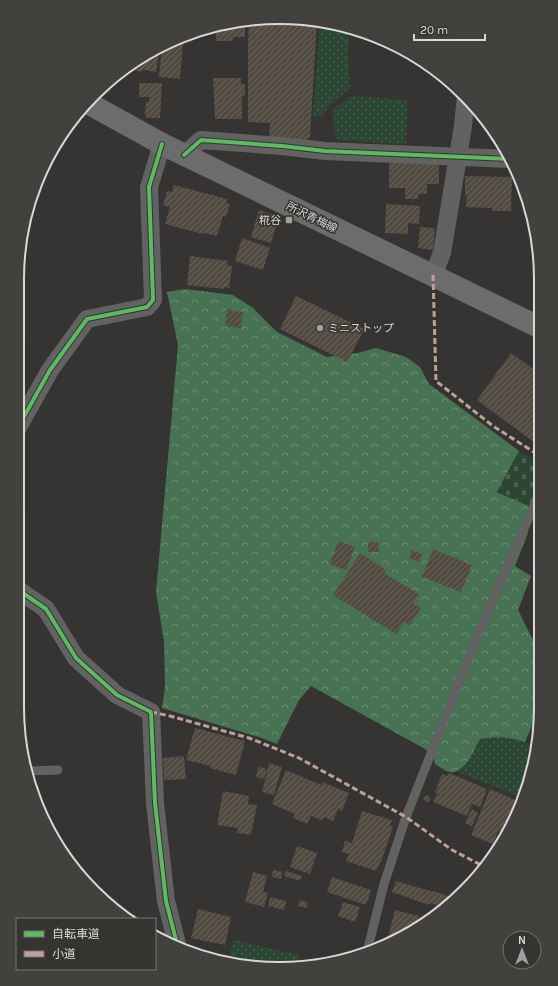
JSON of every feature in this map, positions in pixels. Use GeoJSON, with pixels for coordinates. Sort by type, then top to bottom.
{"type":"FeatureCollection","features":[{"type":"Feature","properties":{"kind":"main road","name":"所沢青梅線"},"geometry":{"type":"LineString","coordinates":[[92,106],[184,155],[534,325]]}},
{"type":"Feature","properties":{"kind":"street"},"geometry":{"type":"LineString","coordinates":[[433,275],[442,253],[463,126],[465,105]]}},
{"type":"Feature","properties":{"kind":"street"},"geometry":{"type":"LineString","coordinates":[[184,155],[201,140],[325,151],[504,159]]}},
{"type":"Feature","properties":{"kind":"street"},"geometry":{"type":"LineString","coordinates":[[24,416],[50,370],[87,319],[147,307],[153,300],[149,187],[162,144]]}},
{"type":"Feature","properties":{"kind":"street"},"geometry":{"type":"LineString","coordinates":[[24,594],[46,609],[76,658],[117,695],[151,712],[155,803],[166,901],[176,941]]}},
{"type":"Feature","properties":{"kind":"lane"},"geometry":{"type":"LineString","coordinates":[[369,946],[384,884],[406,817],[480,629],[534,506]]}},
{"type":"Feature","properties":{"kind":"lane"},"geometry":{"type":"LineString","coordinates":[[32,771],[58,770]]}},
{"type":"Feature","properties":{"kind":"green space"},"geometry":{"type":"Polygon","coordinates":[[[320,27],[349,34],[348,51],[350,88],[330,105],[321,117],[313,116],[320,27]]]}},
{"type":"Feature","properties":{"kind":"green space"},"geometry":{"type":"Polygon","coordinates":[[[355,96],[407,100],[406,144],[338,140],[334,132],[333,110],[350,97],[355,96]]]}},
{"type":"Feature","properties":{"kind":"green space"},"geometry":{"type":"Polygon","coordinates":[[[185,289],[233,295],[253,308],[277,332],[327,357],[358,353],[376,348],[406,357],[420,367],[429,384],[519,451],[497,492],[529,506],[526,528],[528,533],[515,566],[531,576],[518,610],[534,640],[533,723],[525,742],[503,738],[480,739],[463,767],[458,771],[452,772],[446,771],[435,764],[433,755],[425,749],[311,686],[299,700],[277,744],[262,738],[162,708],[165,687],[164,642],[156,592],[178,345],[167,292],[185,289]]]}},
{"type":"Feature","properties":{"kind":"green space"},"geometry":{"type":"Polygon","coordinates":[[[519,451],[534,460],[534,496],[529,506],[497,492],[519,451]]]}},
{"type":"Feature","properties":{"kind":"green space"},"geometry":{"type":"Polygon","coordinates":[[[496,736],[511,738],[531,744],[518,796],[457,772],[464,767],[480,739],[496,736]]]}},
{"type":"Feature","properties":{"kind":"green space"},"geometry":{"type":"Polygon","coordinates":[[[233,940],[300,955],[299,961],[279,962],[246,960],[229,957],[233,940]]]}},
{"type":"Feature","properties":{"kind":"building"},"geometry":{"type":"Polygon","coordinates":[[[279,24],[317,27],[310,137],[306,141],[269,138],[270,123],[248,122],[249,26],[279,24]]]}},
{"type":"Feature","properties":{"kind":"building"},"geometry":{"type":"Polygon","coordinates":[[[245,26],[245,37],[233,37],[233,41],[216,41],[216,32],[245,26]]]}},
{"type":"Feature","properties":{"kind":"building"},"geometry":{"type":"Polygon","coordinates":[[[183,42],[180,79],[159,77],[161,53],[183,42]]]}},
{"type":"Feature","properties":{"kind":"building"},"geometry":{"type":"Polygon","coordinates":[[[159,54],[156,72],[142,70],[142,72],[134,70],[159,54]]]}},
{"type":"Feature","properties":{"kind":"building"},"geometry":{"type":"Polygon","coordinates":[[[213,78],[241,78],[241,84],[245,84],[245,96],[242,96],[242,119],[215,119],[213,78]]]}},
{"type":"Feature","properties":{"kind":"building"},"geometry":{"type":"Polygon","coordinates":[[[139,83],[162,83],[160,118],[147,118],[145,115],[146,102],[149,102],[149,97],[139,97],[139,83]]]}},
{"type":"Feature","properties":{"kind":"building"},"geometry":{"type":"Polygon","coordinates":[[[439,160],[439,184],[427,184],[427,194],[418,194],[418,199],[405,199],[405,188],[389,188],[389,163],[439,160]]]}},
{"type":"Feature","properties":{"kind":"building"},"geometry":{"type":"Polygon","coordinates":[[[465,176],[512,177],[511,211],[492,211],[492,208],[466,207],[467,195],[465,195],[465,176]]]}},
{"type":"Feature","properties":{"kind":"building"},"geometry":{"type":"Polygon","coordinates":[[[174,185],[227,199],[226,203],[230,204],[226,217],[223,216],[217,236],[165,224],[170,207],[163,205],[167,191],[172,192],[174,185]]]}},
{"type":"Feature","properties":{"kind":"building"},"geometry":{"type":"Polygon","coordinates":[[[386,204],[420,206],[419,224],[408,223],[408,234],[385,233],[386,204]]]}},
{"type":"Feature","properties":{"kind":"building"},"geometry":{"type":"Polygon","coordinates":[[[259,210],[279,217],[271,243],[251,237],[259,210]]]}},
{"type":"Feature","properties":{"kind":"building"},"geometry":{"type":"Polygon","coordinates":[[[420,227],[435,228],[433,250],[418,248],[420,227]]]}},
{"type":"Feature","properties":{"kind":"building"},"geometry":{"type":"Polygon","coordinates":[[[242,238],[270,248],[263,270],[235,261],[242,238]]]}},
{"type":"Feature","properties":{"kind":"building"},"geometry":{"type":"Polygon","coordinates":[[[190,256],[228,261],[227,265],[232,266],[229,288],[224,287],[224,289],[187,285],[190,256]]]}},
{"type":"Feature","properties":{"kind":"building"},"geometry":{"type":"Polygon","coordinates":[[[296,296],[364,329],[347,362],[280,329],[296,296]]]}},
{"type":"Feature","properties":{"kind":"building"},"geometry":{"type":"Polygon","coordinates":[[[227,309],[243,312],[241,328],[225,326],[227,309]]]}},
{"type":"Feature","properties":{"kind":"building"},"geometry":{"type":"Polygon","coordinates":[[[511,353],[534,369],[534,442],[477,400],[511,353]]]}},
{"type":"Feature","properties":{"kind":"building"},"geometry":{"type":"Polygon","coordinates":[[[339,541],[355,547],[346,570],[329,564],[339,541]]]}},
{"type":"Feature","properties":{"kind":"building"},"geometry":{"type":"Polygon","coordinates":[[[368,542],[378,542],[379,552],[368,552],[368,542]]]}},
{"type":"Feature","properties":{"kind":"building"},"geometry":{"type":"Polygon","coordinates":[[[433,549],[472,565],[461,592],[422,577],[433,549]]]}},
{"type":"Feature","properties":{"kind":"building"},"geometry":{"type":"Polygon","coordinates":[[[412,550],[422,554],[419,562],[409,558],[412,550]]]}},
{"type":"Feature","properties":{"kind":"building"},"geometry":{"type":"Polygon","coordinates":[[[360,553],[386,570],[384,573],[419,594],[413,603],[421,608],[410,625],[404,622],[396,634],[333,595],[360,553]]]}},
{"type":"Feature","properties":{"kind":"building"},"geometry":{"type":"Polygon","coordinates":[[[195,728],[245,741],[236,775],[210,768],[211,766],[186,760],[195,728]]]}},
{"type":"Feature","properties":{"kind":"building"},"geometry":{"type":"Polygon","coordinates":[[[184,756],[186,779],[164,780],[163,758],[184,756]]]}},
{"type":"Feature","properties":{"kind":"building"},"geometry":{"type":"Polygon","coordinates":[[[269,763],[282,767],[274,795],[262,792],[269,763]]]}},
{"type":"Feature","properties":{"kind":"building"},"geometry":{"type":"Polygon","coordinates":[[[258,767],[267,769],[264,779],[256,777],[258,767]]]}},
{"type":"Feature","properties":{"kind":"building"},"geometry":{"type":"Polygon","coordinates":[[[286,770],[321,785],[322,782],[349,793],[342,811],[338,809],[333,821],[324,817],[322,820],[311,816],[307,824],[293,818],[295,814],[272,804],[286,770]]]}},
{"type":"Feature","properties":{"kind":"building"},"geometry":{"type":"Polygon","coordinates":[[[449,773],[487,789],[480,807],[472,804],[467,816],[433,802],[442,774],[448,776],[449,773]]]}},
{"type":"Feature","properties":{"kind":"building"},"geometry":{"type":"Polygon","coordinates":[[[490,789],[516,801],[508,820],[501,832],[498,831],[493,844],[471,835],[490,789]]]}},
{"type":"Feature","properties":{"kind":"building"},"geometry":{"type":"Polygon","coordinates":[[[223,791],[249,796],[248,804],[257,805],[251,835],[237,833],[238,828],[217,825],[223,791]]]}},
{"type":"Feature","properties":{"kind":"building"},"geometry":{"type":"Polygon","coordinates":[[[427,795],[431,799],[427,803],[423,798],[427,795]]]}},
{"type":"Feature","properties":{"kind":"building"},"geometry":{"type":"Polygon","coordinates":[[[472,809],[478,813],[472,826],[465,823],[472,809]]]}},
{"type":"Feature","properties":{"kind":"building"},"geometry":{"type":"Polygon","coordinates":[[[362,811],[392,820],[390,826],[393,827],[381,862],[376,871],[346,861],[349,854],[342,852],[345,841],[352,843],[362,811]]]}},
{"type":"Feature","properties":{"kind":"building"},"geometry":{"type":"Polygon","coordinates":[[[297,846],[317,853],[310,874],[290,867],[297,846]]]}},
{"type":"Feature","properties":{"kind":"building"},"geometry":{"type":"Polygon","coordinates":[[[273,870],[282,872],[281,879],[272,877],[273,870]]]}},
{"type":"Feature","properties":{"kind":"building"},"geometry":{"type":"Polygon","coordinates":[[[286,871],[302,876],[300,881],[284,876],[286,871]]]}},
{"type":"Feature","properties":{"kind":"building"},"geometry":{"type":"Polygon","coordinates":[[[253,872],[267,876],[263,892],[268,893],[264,907],[245,902],[253,872]]]}},
{"type":"Feature","properties":{"kind":"building"},"geometry":{"type":"Polygon","coordinates":[[[332,877],[371,890],[366,905],[327,892],[332,877]]]}},
{"type":"Feature","properties":{"kind":"building"},"geometry":{"type":"Polygon","coordinates":[[[396,881],[449,897],[438,906],[430,903],[429,905],[392,892],[396,881]]]}},
{"type":"Feature","properties":{"kind":"building"},"geometry":{"type":"Polygon","coordinates":[[[270,897],[286,901],[284,910],[268,906],[270,897]]]}},
{"type":"Feature","properties":{"kind":"building"},"geometry":{"type":"Polygon","coordinates":[[[300,900],[308,903],[306,908],[298,906],[300,900]]]}},
{"type":"Feature","properties":{"kind":"building"},"geometry":{"type":"Polygon","coordinates":[[[343,902],[360,907],[355,922],[338,916],[343,902]]]}},
{"type":"Feature","properties":{"kind":"building"},"geometry":{"type":"Polygon","coordinates":[[[198,909],[231,917],[225,945],[191,938],[198,909]]]}},
{"type":"Feature","properties":{"kind":"building"},"geometry":{"type":"Polygon","coordinates":[[[395,910],[419,916],[418,921],[388,938],[395,910]]]}},
{"type":"Feature","properties":{"kind":"marked path"},"geometry":{"type":"LineString","coordinates":[[433,275],[436,381],[493,426],[534,452]]}},
{"type":"Feature","properties":{"kind":"marked path"},"geometry":{"type":"LineString","coordinates":[[151,712],[249,738],[299,758],[406,817],[452,850],[479,864]]}},
{"type":"Feature","properties":{"kind":"cycle path"},"geometry":{"type":"LineString","coordinates":[[184,155],[201,140],[325,151],[504,159]]}},
{"type":"Feature","properties":{"kind":"cycle path"},"geometry":{"type":"LineString","coordinates":[[24,416],[50,370],[87,319],[147,307],[153,300],[149,187],[162,144]]}},
{"type":"Feature","properties":{"kind":"cycle path"},"geometry":{"type":"LineString","coordinates":[[24,594],[46,609],[76,658],[117,695],[151,712],[155,803],[166,901],[176,941]]}},
{"type":"Feature","properties":{"kind":"place","name":"糀谷"},"geometry":{"type":"Point","coordinates":[289,220]}},
{"type":"Feature","properties":{"kind":"place","name":"ミニストップ"},"geometry":{"type":"Point","coordinates":[320,328]}}]}
